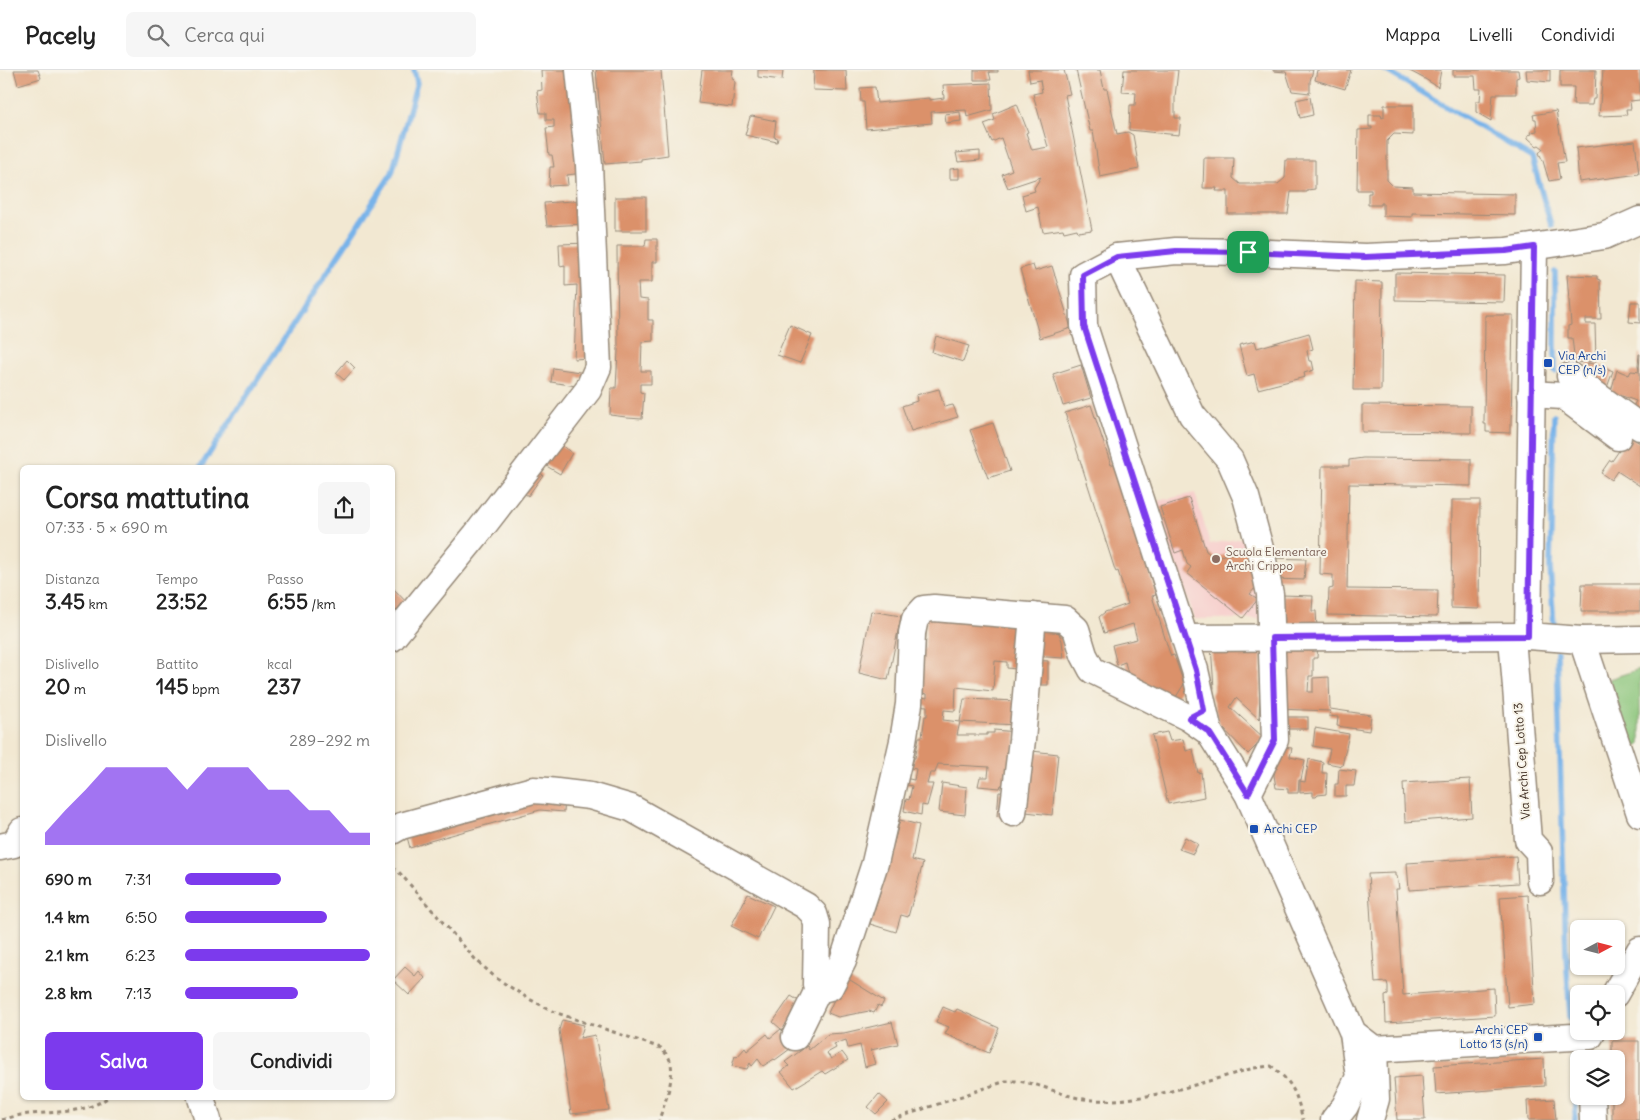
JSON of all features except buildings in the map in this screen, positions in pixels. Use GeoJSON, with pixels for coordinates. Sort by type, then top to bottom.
{"type":"FeatureCollection","features":[{"type":"Feature","properties":{"kind":"street"},"geometry":{"type":"LineString","coordinates":[[395,634],[470,542],[588,390],[598,367],[589,165],[579,70]]}},
{"type":"Feature","properties":{"kind":"street"},"geometry":{"type":"LineString","coordinates":[[1334,1120],[1346,1106],[1360,1077],[1353,1034],[1248,794],[1201,720],[1196,670],[1084,326],[1083,275],[1117,257],[1176,251],[1365,257],[1506,251],[1604,236],[1640,220]]}},
{"type":"Feature","properties":{"kind":"street","name":"Via Archi Cep Lotto 13"},"geometry":{"type":"LineString","coordinates":[[1534,247],[1531,394],[1520,637],[1528,840],[1539,852],[1540,881]]}},
{"type":"Feature","properties":{"kind":"street"},"geometry":{"type":"LineString","coordinates":[[1117,257],[1192,415],[1230,460],[1246,497],[1262,556],[1270,594],[1275,740],[1248,794]]}},
{"type":"Feature","properties":{"kind":"street"},"geometry":{"type":"LineString","coordinates":[[1570,376],[1629,432]]}},
{"type":"Feature","properties":{"kind":"street"},"geometry":{"type":"LineString","coordinates":[[1531,394],[1563,396],[1629,432]]}},
{"type":"Feature","properties":{"kind":"street"},"geometry":{"type":"LineString","coordinates":[[818,988],[830,987],[843,961],[875,863],[904,741],[909,704],[912,633],[915,620],[924,609],[934,608],[1065,619],[1076,629],[1084,655],[1092,670],[1201,720]]}},
{"type":"Feature","properties":{"kind":"street"},"geometry":{"type":"LineString","coordinates":[[1013,813],[1034,616]]}},
{"type":"Feature","properties":{"kind":"street"},"geometry":{"type":"LineString","coordinates":[[1185,638],[1520,637],[1582,640],[1640,639]]}},
{"type":"Feature","properties":{"kind":"street"},"geometry":{"type":"LineString","coordinates":[[1582,640],[1640,814]]}},
{"type":"Feature","properties":{"kind":"street"},"geometry":{"type":"LineString","coordinates":[[395,829],[533,790],[590,796],[631,808],[806,906],[814,914],[817,924],[816,985],[818,988],[795,1037]]}},
{"type":"Feature","properties":{"kind":"street"},"geometry":{"type":"LineString","coordinates":[[0,847],[14,844],[20,834]]}},
{"type":"Feature","properties":{"kind":"street"},"geometry":{"type":"LineString","coordinates":[[1625,990],[1640,950]]}},
{"type":"Feature","properties":{"kind":"street"},"geometry":{"type":"LineString","coordinates":[[1353,1034],[1374,1049],[1591,1042]]}},
{"type":"Feature","properties":{"kind":"street"},"geometry":{"type":"LineString","coordinates":[[1370,1120],[1376,1098],[1374,1049]]}},
{"type":"Feature","properties":{"kind":"street"},"geometry":{"type":"LineString","coordinates":[[202,1100],[208,1120]]}},
{"type":"Feature","properties":{"kind":"street"},"geometry":{"type":"LineString","coordinates":[[1592,1105],[1593,1120]]}},
{"type":"Feature","properties":{"kind":"path"},"geometry":{"type":"LineString","coordinates":[[395,870],[398,871],[475,959],[496,978],[529,999],[557,1013],[661,1048],[669,1058],[672,1069],[670,1085],[658,1120]]}},
{"type":"Feature","properties":{"kind":"path"},"geometry":{"type":"LineString","coordinates":[[891,1120],[1006,1081],[1020,1080],[1063,1094],[1090,1100],[1118,1100],[1150,1096],[1254,1068],[1271,1066],[1285,1077],[1297,1097],[1303,1120]]}},
{"type":"Feature","properties":{"kind":"path"},"geometry":{"type":"LineString","coordinates":[[2,1120],[20,1115],[60,1112],[82,1108],[103,1100]]}},
{"type":"Feature","properties":{"kind":"shaded area","name":"Scuola Elementare Archi Crippo"},"geometry":{"type":"Polygon","coordinates":[[[1195,493],[1210,544],[1253,536],[1265,619],[1195,619],[1154,502],[1195,493]]]}},
{"type":"Feature","properties":{"kind":"green space"},"geometry":{"type":"Polygon","coordinates":[[[1640,669],[1640,745],[1631,748],[1609,679],[1640,669]]]}},
{"type":"Feature","properties":{"kind":"waterway"},"geometry":{"type":"LineString","coordinates":[[202,465],[392,173],[417,83],[414,70]]}},
{"type":"Feature","properties":{"kind":"waterway"},"geometry":{"type":"LineString","coordinates":[[1385,70],[1532,158],[1551,225]]}},
{"type":"Feature","properties":{"kind":"waterway"},"geometry":{"type":"LineString","coordinates":[[1555,272],[1555,371]]}},
{"type":"Feature","properties":{"kind":"waterway"},"geometry":{"type":"LineString","coordinates":[[1554,416],[1550,567],[1554,627]]}},
{"type":"Feature","properties":{"kind":"waterway"},"geometry":{"type":"LineString","coordinates":[[1557,652],[1566,954],[1570,1018]]}},
{"type":"Feature","properties":{"kind":"waterway"},"geometry":{"type":"LineString","coordinates":[[1575,1120],[1576,1105]]}},
{"type":"Feature","properties":{"kind":"place","name":"Via Archi CEP (n/s)"},"geometry":{"type":"Point","coordinates":[1548,363]}},
{"type":"Feature","properties":{"kind":"place","name":"Scuola Elementare Archi Crippo"},"geometry":{"type":"Point","coordinates":[1216,559]}},
{"type":"Feature","properties":{"kind":"place","name":"Archi CEP"},"geometry":{"type":"Point","coordinates":[1254,829]}},
{"type":"Feature","properties":{"kind":"place","name":"Archi CEP Lotto 13 (s/n)"},"geometry":{"type":"Point","coordinates":[1538,1037]}},
{"type":"Feature","properties":{"kind":"route"},"geometry":{"type":"LineString","coordinates":[[1534,247],[1528,636],[1272,638],[1275,740],[1248,794],[1209,732],[1189,718],[1204,710],[1196,670],[1084,326],[1083,275],[1117,257],[1176,251],[1248,252],[1365,257],[1506,251],[1534,247]]}}]}
